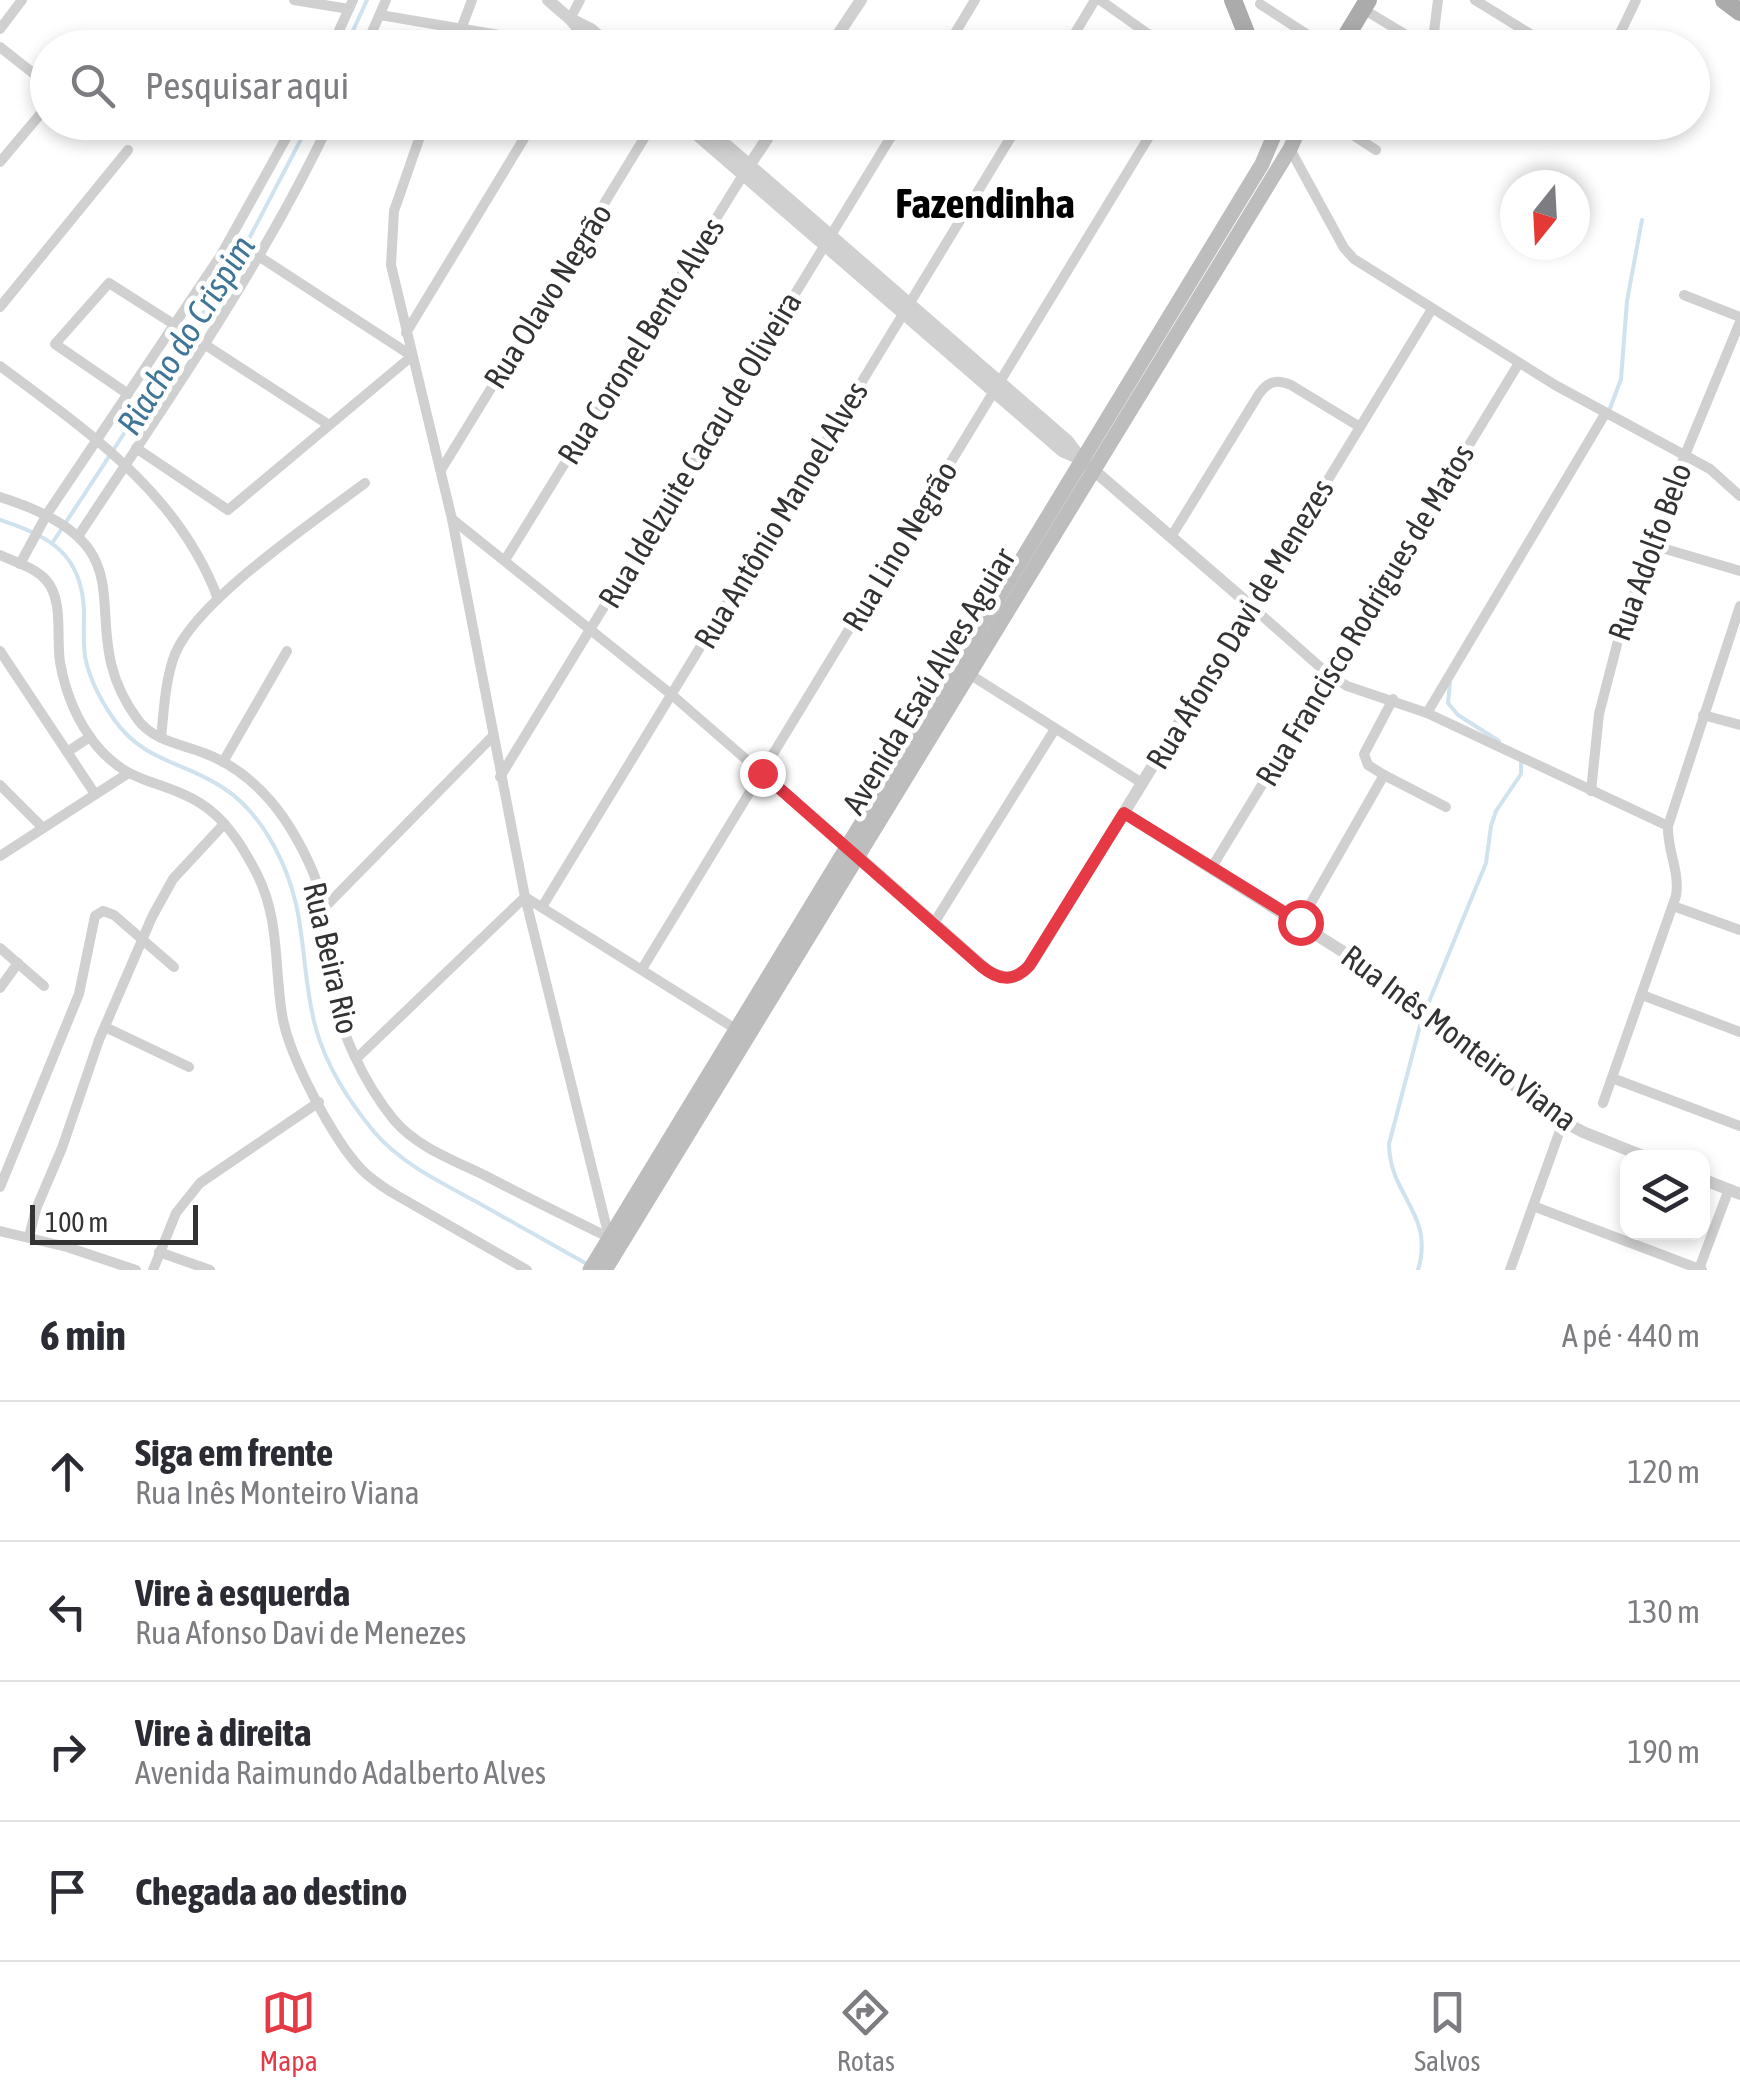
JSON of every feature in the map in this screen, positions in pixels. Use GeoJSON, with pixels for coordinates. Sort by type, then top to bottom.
{"type":"FeatureCollection","features":[{"type":"Feature","properties":{"kind":"main road"},"geometry":{"type":"LineString","coordinates":[[1233,0],[1245,30]]}},
{"type":"Feature","properties":{"kind":"main road"},"geometry":{"type":"LineString","coordinates":[[1724,0],[1740,12]]}},
{"type":"Feature","properties":{"kind":"main road"},"geometry":{"type":"LineString","coordinates":[[1349,30],[1366,4]]}},
{"type":"Feature","properties":{"kind":"main road","name":"Avenida Esaú Alves Aguiar"},"geometry":{"type":"LineString","coordinates":[[590,1270],[606,1261],[1185,305],[1268,154],[1271,140]]}},
{"type":"Feature","properties":{"kind":"main road"},"geometry":{"type":"LineString","coordinates":[[1285,140],[1290,148]]}},
{"type":"Feature","properties":{"kind":"main road","name":"Avenida Esaú Alves Aguiar"},"geometry":{"type":"LineString","coordinates":[[1185,305],[1294,140]]}},
{"type":"Feature","properties":{"kind":"street"},"geometry":{"type":"LineString","coordinates":[[0,29],[22,0]]}},
{"type":"Feature","properties":{"kind":"street"},"geometry":{"type":"LineString","coordinates":[[294,0],[350,4],[339,30]]}},
{"type":"Feature","properties":{"kind":"street"},"geometry":{"type":"LineString","coordinates":[[372,30],[386,0]]}},
{"type":"Feature","properties":{"kind":"street"},"geometry":{"type":"LineString","coordinates":[[461,28],[472,0]]}},
{"type":"Feature","properties":{"kind":"street"},"geometry":{"type":"LineString","coordinates":[[548,0],[577,30]]}},
{"type":"Feature","properties":{"kind":"street"},"geometry":{"type":"LineString","coordinates":[[570,19],[580,0]]}},
{"type":"Feature","properties":{"kind":"street"},"geometry":{"type":"LineString","coordinates":[[841,30],[861,0]]}},
{"type":"Feature","properties":{"kind":"street"},"geometry":{"type":"LineString","coordinates":[[957,30],[976,0]]}},
{"type":"Feature","properties":{"kind":"street"},"geometry":{"type":"LineString","coordinates":[[1078,30],[1098,0],[1142,30]]}},
{"type":"Feature","properties":{"kind":"street"},"geometry":{"type":"LineString","coordinates":[[1433,30],[1438,0]]}},
{"type":"Feature","properties":{"kind":"street"},"geometry":{"type":"LineString","coordinates":[[1475,0],[1524,30]]}},
{"type":"Feature","properties":{"kind":"street"},"geometry":{"type":"LineString","coordinates":[[1622,30],[1636,0]]}},
{"type":"Feature","properties":{"kind":"street"},"geometry":{"type":"LineString","coordinates":[[1260,4],[1300,30]]}},
{"type":"Feature","properties":{"kind":"street"},"geometry":{"type":"LineString","coordinates":[[1366,4],[1408,30]]}},
{"type":"Feature","properties":{"kind":"street"},"geometry":{"type":"LineString","coordinates":[[380,14],[479,30]]}},
{"type":"Feature","properties":{"kind":"street"},"geometry":{"type":"LineString","coordinates":[[0,47],[30,71]]}},
{"type":"Feature","properties":{"kind":"street"},"geometry":{"type":"LineString","coordinates":[[0,162],[30,126]]}},
{"type":"Feature","properties":{"kind":"street"},"geometry":{"type":"LineString","coordinates":[[20,564],[47,514],[244,217],[285,140]]}},
{"type":"Feature","properties":{"kind":"street"},"geometry":{"type":"LineString","coordinates":[[0,496],[47,514],[79,535],[260,257],[321,140]]}},
{"type":"Feature","properties":{"kind":"street"},"geometry":{"type":"LineString","coordinates":[[418,140],[399,192],[390,246],[406,333],[442,470],[526,897],[616,1241]]}},
{"type":"Feature","properties":{"kind":"street"},"geometry":{"type":"LineString","coordinates":[[406,333],[523,140]]}},
{"type":"Feature","properties":{"kind":"street","name":"Rua Olavo Negrão"},"geometry":{"type":"LineString","coordinates":[[442,470],[643,140]]}},
{"type":"Feature","properties":{"kind":"street"},"geometry":{"type":"LineString","coordinates":[[706,140],[746,170],[997,387],[1068,441],[1088,465],[1328,674],[1354,690],[1427,712],[1668,826]]}},
{"type":"Feature","properties":{"kind":"street"},"geometry":{"type":"LineString","coordinates":[[717,140],[746,170]]}},
{"type":"Feature","properties":{"kind":"street","name":"Rua Coronel Bento Alves"},"geometry":{"type":"LineString","coordinates":[[505,560],[766,140]]}},
{"type":"Feature","properties":{"kind":"street","name":"Rua Idelzuite Cacau de Oliveira"},"geometry":{"type":"LineString","coordinates":[[500,777],[889,140]]}},
{"type":"Feature","properties":{"kind":"street","name":"Rua Antônio Manoel Alves"},"geometry":{"type":"LineString","coordinates":[[542,907],[1009,140]]}},
{"type":"Feature","properties":{"kind":"street","name":"Rua Lino Negrão"},"geometry":{"type":"LineString","coordinates":[[642,968],[1147,140]]}},
{"type":"Feature","properties":{"kind":"street"},"geometry":{"type":"LineString","coordinates":[[1361,140],[1376,150]]}},
{"type":"Feature","properties":{"kind":"street"},"geometry":{"type":"LineString","coordinates":[[1290,148],[1344,248],[1370,271],[1605,414],[1685,455],[1721,477],[1740,496]]}},
{"type":"Feature","properties":{"kind":"street"},"geometry":{"type":"LineString","coordinates":[[0,307],[128,150]]}},
{"type":"Feature","properties":{"kind":"street"},"geometry":{"type":"LineString","coordinates":[[260,257],[412,356]]}},
{"type":"Feature","properties":{"kind":"street"},"geometry":{"type":"LineString","coordinates":[[128,394],[55,344],[109,283],[175,325]]}},
{"type":"Feature","properties":{"kind":"street"},"geometry":{"type":"LineString","coordinates":[[1684,295],[1740,320]]}},
{"type":"Feature","properties":{"kind":"street","name":"Rua Afonso Davi de Menezes"},"geometry":{"type":"LineString","coordinates":[[934,923],[988,972],[1006,979],[1018,976],[1029,966],[1432,308]]}},
{"type":"Feature","properties":{"kind":"street","name":"Rua Adolfo Belo"},"geometry":{"type":"LineString","coordinates":[[1591,791],[1607,676],[1685,455],[1740,320]]}},
{"type":"Feature","properties":{"kind":"street"},"geometry":{"type":"LineString","coordinates":[[204,344],[329,425]]}},
{"type":"Feature","properties":{"kind":"street"},"geometry":{"type":"LineString","coordinates":[[136,448],[228,510],[412,356]]}},
{"type":"Feature","properties":{"kind":"street","name":"Rua Francisco Rodrigues de Matos"},"geometry":{"type":"LineString","coordinates":[[1212,867],[1519,363]]}},
{"type":"Feature","properties":{"kind":"street"},"geometry":{"type":"LineString","coordinates":[[0,366],[126,464],[188,538],[218,599]]}},
{"type":"Feature","properties":{"kind":"street"},"geometry":{"type":"LineString","coordinates":[[1170,537],[1259,394],[1270,383],[1291,385],[1360,427]]}},
{"type":"Feature","properties":{"kind":"street"},"geometry":{"type":"LineString","coordinates":[[1427,712],[1605,414]]}},
{"type":"Feature","properties":{"kind":"street"},"geometry":{"type":"LineString","coordinates":[[161,738],[176,652],[189,630],[218,599],[365,483]]}},
{"type":"Feature","properties":{"kind":"street"},"geometry":{"type":"LineString","coordinates":[[452,519],[672,695],[934,923],[1055,729]]}},
{"type":"Feature","properties":{"kind":"street","name":"Rua Beira Rio"},"geometry":{"type":"LineString","coordinates":[[79,535],[100,569],[106,642],[118,683],[138,720],[161,738],[224,762],[259,786],[275,805],[314,874],[324,908],[335,1001],[344,1031],[395,1120],[419,1141],[616,1241]]}},
{"type":"Feature","properties":{"kind":"street"},"geometry":{"type":"LineString","coordinates":[[1652,545],[1740,571]]}},
{"type":"Feature","properties":{"kind":"street","name":"Rua Beira Rio"},"geometry":{"type":"LineString","coordinates":[[0,555],[39,574],[53,590],[62,671],[69,697],[90,737],[126,774],[190,797],[224,824],[247,856],[269,903],[276,934],[284,1026],[295,1056],[344,1148],[370,1178],[526,1270]]}},
{"type":"Feature","properties":{"kind":"street"},"geometry":{"type":"LineString","coordinates":[[1603,1103],[1673,906],[1678,875],[1669,846],[1668,826],[1740,606]]}},
{"type":"Feature","properties":{"kind":"street"},"geometry":{"type":"LineString","coordinates":[[0,651],[95,794]]}},
{"type":"Feature","properties":{"kind":"street"},"geometry":{"type":"LineString","coordinates":[[224,762],[287,651]]}},
{"type":"Feature","properties":{"kind":"street"},"geometry":{"type":"LineString","coordinates":[[963,670],[1142,783]]}},
{"type":"Feature","properties":{"kind":"street"},"geometry":{"type":"LineString","coordinates":[[1393,699],[1364,754],[1368,765],[1446,807]]}},
{"type":"Feature","properties":{"kind":"street"},"geometry":{"type":"LineString","coordinates":[[1702,715],[1740,725]]}},
{"type":"Feature","properties":{"kind":"street"},"geometry":{"type":"LineString","coordinates":[[324,908],[492,736]]}},
{"type":"Feature","properties":{"kind":"street"},"geometry":{"type":"LineString","coordinates":[[67,752],[90,737]]}},
{"type":"Feature","properties":{"kind":"street"},"geometry":{"type":"LineString","coordinates":[[0,856],[126,774]]}},
{"type":"Feature","properties":{"kind":"street"},"geometry":{"type":"LineString","coordinates":[[1300,922],[1384,775]]}},
{"type":"Feature","properties":{"kind":"street"},"geometry":{"type":"LineString","coordinates":[[0,785],[43,828]]}},
{"type":"Feature","properties":{"kind":"street","name":"Rua Inês Monteiro Viana"},"geometry":{"type":"LineString","coordinates":[[1124,813],[1300,922],[1564,1122],[1628,1150]]}},
{"type":"Feature","properties":{"kind":"street"},"geometry":{"type":"LineString","coordinates":[[29,1237],[105,1026],[142,940],[173,879],[224,824]]}},
{"type":"Feature","properties":{"kind":"street"},"geometry":{"type":"LineString","coordinates":[[526,897],[742,1033]]}},
{"type":"Feature","properties":{"kind":"street"},"geometry":{"type":"LineString","coordinates":[[357,1058],[526,897]]}},
{"type":"Feature","properties":{"kind":"street"},"geometry":{"type":"LineString","coordinates":[[1673,906],[1740,930]]}},
{"type":"Feature","properties":{"kind":"street"},"geometry":{"type":"LineString","coordinates":[[0,1188],[79,994],[95,916],[102,912],[114,915],[174,967]]}},
{"type":"Feature","properties":{"kind":"street"},"geometry":{"type":"LineString","coordinates":[[0,948],[44,986]]}},
{"type":"Feature","properties":{"kind":"street"},"geometry":{"type":"LineString","coordinates":[[0,988],[18,963]]}},
{"type":"Feature","properties":{"kind":"street"},"geometry":{"type":"LineString","coordinates":[[1642,995],[1740,1032]]}},
{"type":"Feature","properties":{"kind":"street"},"geometry":{"type":"LineString","coordinates":[[105,1026],[190,1067]]}},
{"type":"Feature","properties":{"kind":"street"},"geometry":{"type":"LineString","coordinates":[[1612,1078],[1740,1126]]}},
{"type":"Feature","properties":{"kind":"street"},"geometry":{"type":"LineString","coordinates":[[154,1270],[176,1213],[200,1184],[319,1102]]}},
{"type":"Feature","properties":{"kind":"street"},"geometry":{"type":"LineString","coordinates":[[1510,1270],[1564,1122]]}},
{"type":"Feature","properties":{"kind":"street"},"geometry":{"type":"LineString","coordinates":[[1533,1206],[1700,1269],[1734,1192],[1710,1182]]}},
{"type":"Feature","properties":{"kind":"street"},"geometry":{"type":"LineString","coordinates":[[0,1231],[136,1270]]}},
{"type":"Feature","properties":{"kind":"street"},"geometry":{"type":"LineString","coordinates":[[159,1252],[210,1270]]}},
{"type":"Feature","properties":{"kind":"waterway","name":"Riacho do Crispim"},"geometry":{"type":"LineString","coordinates":[[353,30],[367,0]]}},
{"type":"Feature","properties":{"kind":"waterway","name":"Riacho do Crispim"},"geometry":{"type":"LineString","coordinates":[[53,542],[239,258],[301,140]]}},
{"type":"Feature","properties":{"kind":"waterway"},"geometry":{"type":"LineString","coordinates":[[1609,411],[1621,379],[1627,301],[1642,220]]}},
{"type":"Feature","properties":{"kind":"waterway"},"geometry":{"type":"LineString","coordinates":[[0,520],[48,541],[70,561],[82,591],[84,650],[89,673],[104,704],[125,733],[151,753],[225,789],[247,807],[269,838],[293,893],[316,1029],[340,1084],[366,1121],[385,1144],[422,1171],[587,1264]]}},
{"type":"Feature","properties":{"kind":"waterway"},"geometry":{"type":"LineString","coordinates":[[1450,683],[1448,703],[1458,715],[1499,741]]}},
{"type":"Feature","properties":{"kind":"waterway"},"geometry":{"type":"LineString","coordinates":[[1426,1009],[1486,863],[1496,811],[1521,774],[1521,760]]}},
{"type":"Feature","properties":{"kind":"waterway"},"geometry":{"type":"LineString","coordinates":[[1418,1270],[1421,1234],[1396,1178],[1389,1144],[1422,1018]]}},
{"type":"Feature","properties":{"kind":"district","name":"Fazendinha"},"geometry":{"type":"Point","coordinates":[985,203]}},
{"type":"Feature","properties":{"kind":"route"},"geometry":{"type":"LineString","coordinates":[[762,773],[981,966],[1001,978],[1018,976],[1029,966],[1124,813],[1300,922]]}}]}
